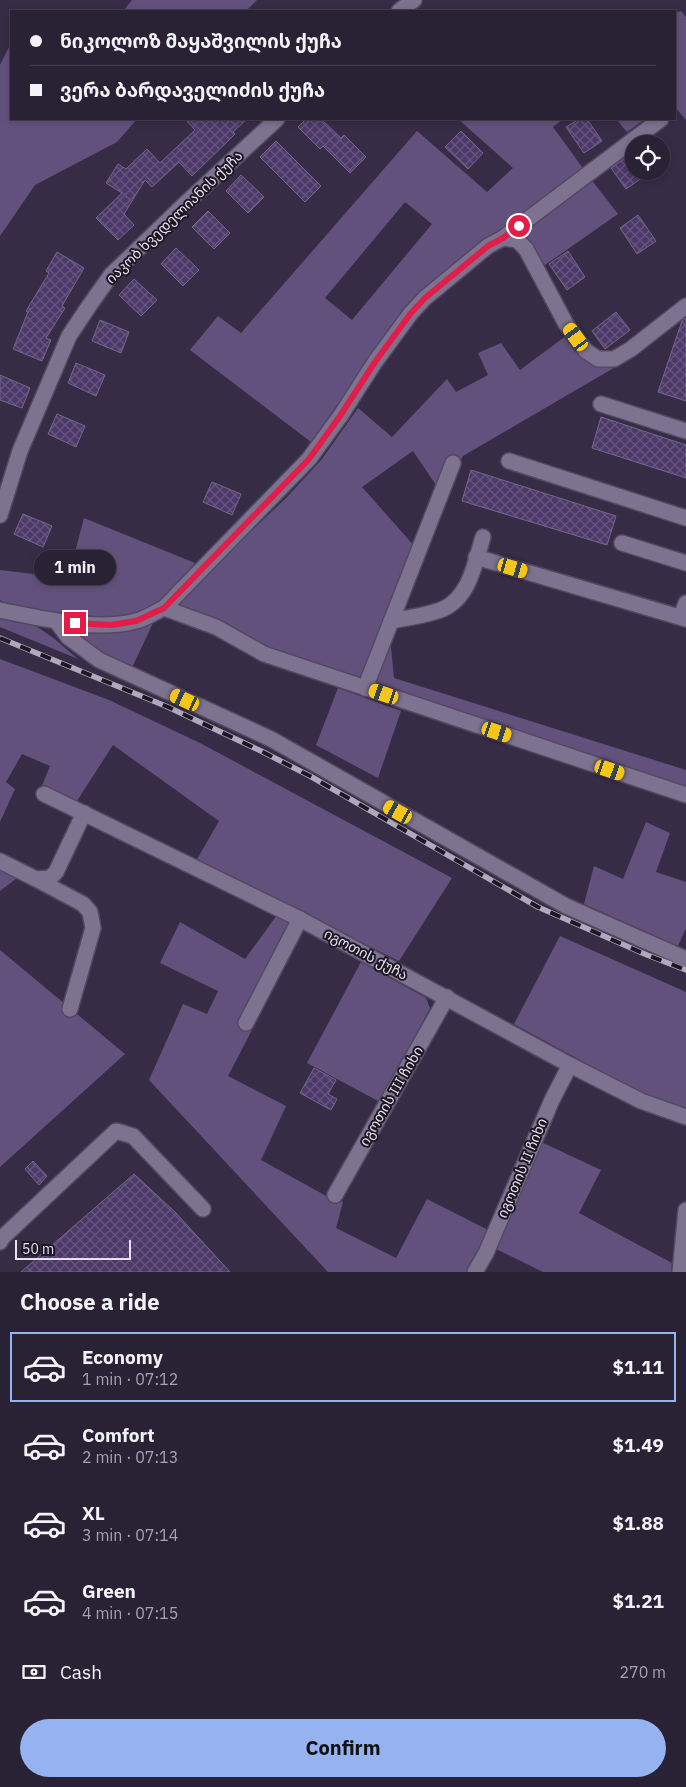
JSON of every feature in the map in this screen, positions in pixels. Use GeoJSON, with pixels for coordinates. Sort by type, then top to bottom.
{"type":"FeatureCollection","features":[{"type":"Feature","properties":{"kind":"street"},"geometry":{"type":"LineString","coordinates":[[399,10],[414,0]]}},
{"type":"Feature","properties":{"kind":"street","name":"იაკობ ხვედელიანის ქუჩა"},"geometry":{"type":"LineString","coordinates":[[0,515],[24,442],[69,336],[89,306],[111,275],[186,202],[276,120]]}},
{"type":"Feature","properties":{"kind":"street"},"geometry":{"type":"LineString","coordinates":[[0,610],[57,622],[111,625],[136,621],[164,608],[309,459],[375,362],[411,313],[425,298],[488,246],[503,238],[660,120]]}},
{"type":"Feature","properties":{"kind":"street"},"geometry":{"type":"LineString","coordinates":[[503,238],[517,240],[526,249],[566,324],[586,351],[598,359],[614,359],[686,306]]}},
{"type":"Feature","properties":{"kind":"street"},"geometry":{"type":"LineString","coordinates":[[600,404],[686,432]]}},
{"type":"Feature","properties":{"kind":"street"},"geometry":{"type":"LineString","coordinates":[[509,461],[686,518]]}},
{"type":"Feature","properties":{"kind":"street"},"geometry":{"type":"LineString","coordinates":[[365,688],[453,463]]}},
{"type":"Feature","properties":{"kind":"street"},"geometry":{"type":"LineString","coordinates":[[391,622],[443,609],[458,599],[468,585],[483,537]]}},
{"type":"Feature","properties":{"kind":"street"},"geometry":{"type":"LineString","coordinates":[[622,543],[686,563]]}},
{"type":"Feature","properties":{"kind":"street"},"geometry":{"type":"LineString","coordinates":[[476,557],[684,613]]}},
{"type":"Feature","properties":{"kind":"street"},"geometry":{"type":"LineString","coordinates":[[164,608],[216,627],[264,654],[686,795]]}},
{"type":"Feature","properties":{"kind":"street"},"geometry":{"type":"LineString","coordinates":[[57,622],[68,637],[99,660],[271,739],[566,906],[686,959]]}},
{"type":"Feature","properties":{"kind":"street","name":"იგოთის ქუჩა"},"geometry":{"type":"LineString","coordinates":[[44,794],[300,919],[570,1065],[641,1101],[686,1116]]}},
{"type":"Feature","properties":{"kind":"street"},"geometry":{"type":"LineString","coordinates":[[36,879],[50,878],[56,872],[84,813]]}},
{"type":"Feature","properties":{"kind":"street"},"geometry":{"type":"LineString","coordinates":[[0,861],[83,904],[90,912],[93,928],[70,1009]]}},
{"type":"Feature","properties":{"kind":"street"},"geometry":{"type":"LineString","coordinates":[[246,1023],[300,919]]}},
{"type":"Feature","properties":{"kind":"street","name":"იგოთის III ჩიხი"},"geometry":{"type":"LineString","coordinates":[[335,1195],[447,997]]}},
{"type":"Feature","properties":{"kind":"street","name":"იგოთის II ჩიხი"},"geometry":{"type":"LineString","coordinates":[[475,1272],[486,1252],[552,1100],[570,1065]]}},
{"type":"Feature","properties":{"kind":"street"},"geometry":{"type":"LineString","coordinates":[[0,1242],[2,1238],[116,1131],[133,1136],[203,1209]]}},
{"type":"Feature","properties":{"kind":"street"},"geometry":{"type":"LineString","coordinates":[[680,1272],[686,1210]]}},
{"type":"Feature","properties":{"kind":"shaded area"},"geometry":{"type":"Polygon","coordinates":[[[132,0],[257,0],[247,10],[124,10],[132,0]]]}},
{"type":"Feature","properties":{"kind":"shaded area"},"geometry":{"type":"Polygon","coordinates":[[[681,11],[686,17],[686,120],[676,108],[676,13],[681,11]]]}},
{"type":"Feature","properties":{"kind":"shaded area"},"geometry":{"type":"Polygon","coordinates":[[[10,45],[10,120],[136,120],[117,142],[35,185],[0,236],[0,65],[10,45]]]}},
{"type":"Feature","properties":{"kind":"shaded area"},"geometry":{"type":"Polygon","coordinates":[[[459,120],[562,120],[553,127],[585,171],[508,224],[435,279],[406,307],[311,442],[190,350],[218,316],[241,333],[417,131],[487,192],[513,168],[459,120]],[[405,202],[325,298],[352,320],[432,224],[405,202]]]}},
{"type":"Feature","properties":{"kind":"shaded area"},"geometry":{"type":"Polygon","coordinates":[[[617,120],[644,120],[627,132],[617,120]]]}},
{"type":"Feature","properties":{"kind":"shaded area"},"geometry":{"type":"Polygon","coordinates":[[[590,178],[618,214],[542,267],[521,231],[590,178]]]}},
{"type":"Feature","properties":{"kind":"shaded area"},"geometry":{"type":"Polygon","coordinates":[[[566,336],[588,360],[601,368],[624,362],[463,456],[459,464],[438,488],[413,451],[362,487],[416,548],[360,677],[265,648],[178,606],[180,599],[287,497],[322,459],[358,408],[392,437],[447,379],[456,392],[488,375],[478,353],[501,343],[520,370],[566,336]]]}},
{"type":"Feature","properties":{"kind":"shaded area"},"geometry":{"type":"Polygon","coordinates":[[[84,518],[195,563],[161,600],[139,612],[118,616],[100,617],[14,607],[0,600],[0,570],[68,578],[84,518]]]}},
{"type":"Feature","properties":{"kind":"shaded area"},"geometry":{"type":"Polygon","coordinates":[[[0,615],[22,620],[42,630],[78,659],[0,627],[0,615]]]}},
{"type":"Feature","properties":{"kind":"shaded area"},"geometry":{"type":"Polygon","coordinates":[[[153,623],[130,672],[100,658],[76,634],[79,632],[125,630],[153,623]]]}},
{"type":"Feature","properties":{"kind":"shaded area"},"geometry":{"type":"Polygon","coordinates":[[[390,637],[394,678],[686,770],[686,790],[377,684],[374,676],[390,637]]]}},
{"type":"Feature","properties":{"kind":"shaded area"},"geometry":{"type":"Polygon","coordinates":[[[0,659],[109,700],[200,743],[452,878],[399,961],[196,861],[219,821],[113,745],[75,804],[41,788],[50,766],[22,754],[6,782],[15,789],[0,822],[0,659]]]}},
{"type":"Feature","properties":{"kind":"shaded area"},"geometry":{"type":"Polygon","coordinates":[[[338,688],[401,711],[378,778],[316,745],[338,688]]]}},
{"type":"Feature","properties":{"kind":"shaded area"},"geometry":{"type":"Polygon","coordinates":[[[646,822],[670,833],[656,872],[686,882],[686,928],[678,946],[584,904],[594,866],[623,879],[646,822]]]}},
{"type":"Feature","properties":{"kind":"shaded area"},"geometry":{"type":"Polygon","coordinates":[[[0,865],[21,875],[0,891],[0,865]]]}},
{"type":"Feature","properties":{"kind":"shaded area"},"geometry":{"type":"Polygon","coordinates":[[[277,915],[290,923],[241,1025],[252,1030],[228,1076],[286,1106],[261,1160],[328,1197],[343,1202],[336,1228],[396,1258],[427,1199],[490,1231],[481,1251],[467,1272],[328,1272],[149,1080],[183,1004],[207,1014],[218,991],[160,963],[180,922],[245,959],[277,915]]]}},
{"type":"Feature","properties":{"kind":"shaded area"},"geometry":{"type":"Polygon","coordinates":[[[560,936],[686,992],[686,1110],[646,1096],[514,1024],[560,936]]]}},
{"type":"Feature","properties":{"kind":"shaded area"},"geometry":{"type":"Polygon","coordinates":[[[0,950],[125,1054],[0,1167],[0,950]]]}},
{"type":"Feature","properties":{"kind":"shaded area"},"geometry":{"type":"Polygon","coordinates":[[[361,962],[426,998],[430,1008],[380,1102],[307,1063],[361,962]]]}},
{"type":"Feature","properties":{"kind":"shaded area"},"geometry":{"type":"Polygon","coordinates":[[[539,1141],[601,1170],[579,1213],[672,1263],[671,1272],[543,1272],[494,1248],[539,1141]]]}},
{"type":"Feature","properties":{"kind":"building"},"geometry":{"type":"Polygon","coordinates":[[[186,120],[246,120],[233,132],[235,134],[192,176],[179,162],[152,187],[145,180],[124,214],[134,225],[118,240],[96,218],[122,193],[106,183],[118,164],[126,169],[147,149],[160,163],[195,130],[186,120]]]}},
{"type":"Feature","properties":{"kind":"building"},"geometry":{"type":"Polygon","coordinates":[[[305,120],[322,120],[341,138],[344,135],[366,157],[350,173],[323,146],[320,149],[298,127],[305,120]]]}},
{"type":"Feature","properties":{"kind":"building"},"geometry":{"type":"Polygon","coordinates":[[[577,120],[588,120],[602,141],[584,153],[566,127],[577,120]]]}},
{"type":"Feature","properties":{"kind":"building"},"geometry":{"type":"Polygon","coordinates":[[[461,131],[483,153],[468,169],[445,147],[461,131]]]}},
{"type":"Feature","properties":{"kind":"building"},"geometry":{"type":"Polygon","coordinates":[[[276,141],[321,186],[305,202],[260,157],[276,141]]]}},
{"type":"Feature","properties":{"kind":"building"},"geometry":{"type":"Polygon","coordinates":[[[625,158],[625,180],[639,180],[626,189],[611,168],[625,158]]]}},
{"type":"Feature","properties":{"kind":"building"},"geometry":{"type":"Polygon","coordinates":[[[241,175],[264,197],[248,213],[226,191],[241,175]]]}},
{"type":"Feature","properties":{"kind":"building"},"geometry":{"type":"Polygon","coordinates":[[[208,211],[230,233],[214,249],[192,227],[208,211]]]}},
{"type":"Feature","properties":{"kind":"building"},"geometry":{"type":"Polygon","coordinates":[[[638,215],[656,241],[637,254],[620,228],[638,215]]]}},
{"type":"Feature","properties":{"kind":"building"},"geometry":{"type":"Polygon","coordinates":[[[176,248],[199,270],[183,286],[161,264],[176,248]]]}},
{"type":"Feature","properties":{"kind":"building"},"geometry":{"type":"Polygon","coordinates":[[[568,251],[585,277],[567,290],[549,264],[568,251]]]}},
{"type":"Feature","properties":{"kind":"building"},"geometry":{"type":"Polygon","coordinates":[[[57,252],[84,268],[62,306],[65,308],[46,338],[51,340],[42,361],[13,349],[28,312],[26,311],[49,273],[46,271],[57,252]]]}},
{"type":"Feature","properties":{"kind":"building"},"geometry":{"type":"Polygon","coordinates":[[[134,279],[157,300],[141,316],[119,295],[134,279]]]}},
{"type":"Feature","properties":{"kind":"building"},"geometry":{"type":"Polygon","coordinates":[[[616,312],[630,330],[605,349],[592,331],[616,312]]]}},
{"type":"Feature","properties":{"kind":"building"},"geometry":{"type":"Polygon","coordinates":[[[686,318],[686,401],[658,392],[682,321],[686,318]]]}},
{"type":"Feature","properties":{"kind":"building"},"geometry":{"type":"Polygon","coordinates":[[[100,320],[129,332],[121,353],[92,341],[100,320]]]}},
{"type":"Feature","properties":{"kind":"building"},"geometry":{"type":"Polygon","coordinates":[[[76,363],[105,375],[96,396],[68,383],[76,363]]]}},
{"type":"Feature","properties":{"kind":"building"},"geometry":{"type":"Polygon","coordinates":[[[0,375],[30,388],[22,408],[0,400],[0,375]]]}},
{"type":"Feature","properties":{"kind":"building"},"geometry":{"type":"Polygon","coordinates":[[[57,414],[85,426],[76,447],[48,434],[57,414]]]}},
{"type":"Feature","properties":{"kind":"building"},"geometry":{"type":"Polygon","coordinates":[[[601,417],[686,445],[686,478],[592,448],[601,417]]]}},
{"type":"Feature","properties":{"kind":"building"},"geometry":{"type":"Polygon","coordinates":[[[471,470],[616,516],[607,545],[462,501],[471,470]]]}},
{"type":"Feature","properties":{"kind":"building"},"geometry":{"type":"Polygon","coordinates":[[[212,482],[241,494],[232,515],[203,502],[212,482]]]}},
{"type":"Feature","properties":{"kind":"building"},"geometry":{"type":"Polygon","coordinates":[[[23,514],[52,526],[43,547],[14,534],[23,514]]]}},
{"type":"Feature","properties":{"kind":"building"},"geometry":{"type":"Polygon","coordinates":[[[314,1068],[336,1080],[328,1094],[337,1099],[331,1110],[300,1093],[314,1068]]]}},
{"type":"Feature","properties":{"kind":"building"},"geometry":{"type":"Polygon","coordinates":[[[33,1161],[47,1176],[39,1185],[25,1169],[33,1161]]]}},
{"type":"Feature","properties":{"kind":"building"},"geometry":{"type":"Polygon","coordinates":[[[134,1174],[175,1212],[230,1272],[21,1272],[134,1174]]]}},
{"type":"Feature","properties":{"kind":"railway"},"geometry":{"type":"LineString","coordinates":[[0,638],[168,707],[261,751],[310,776],[538,907],[686,970]]}},
{"type":"Feature","properties":{"kind":"route"},"geometry":{"type":"LineString","coordinates":[[75,623],[111,625],[136,621],[164,608],[189,580],[309,459],[411,313],[425,298],[488,246],[519,226]]}}]}
